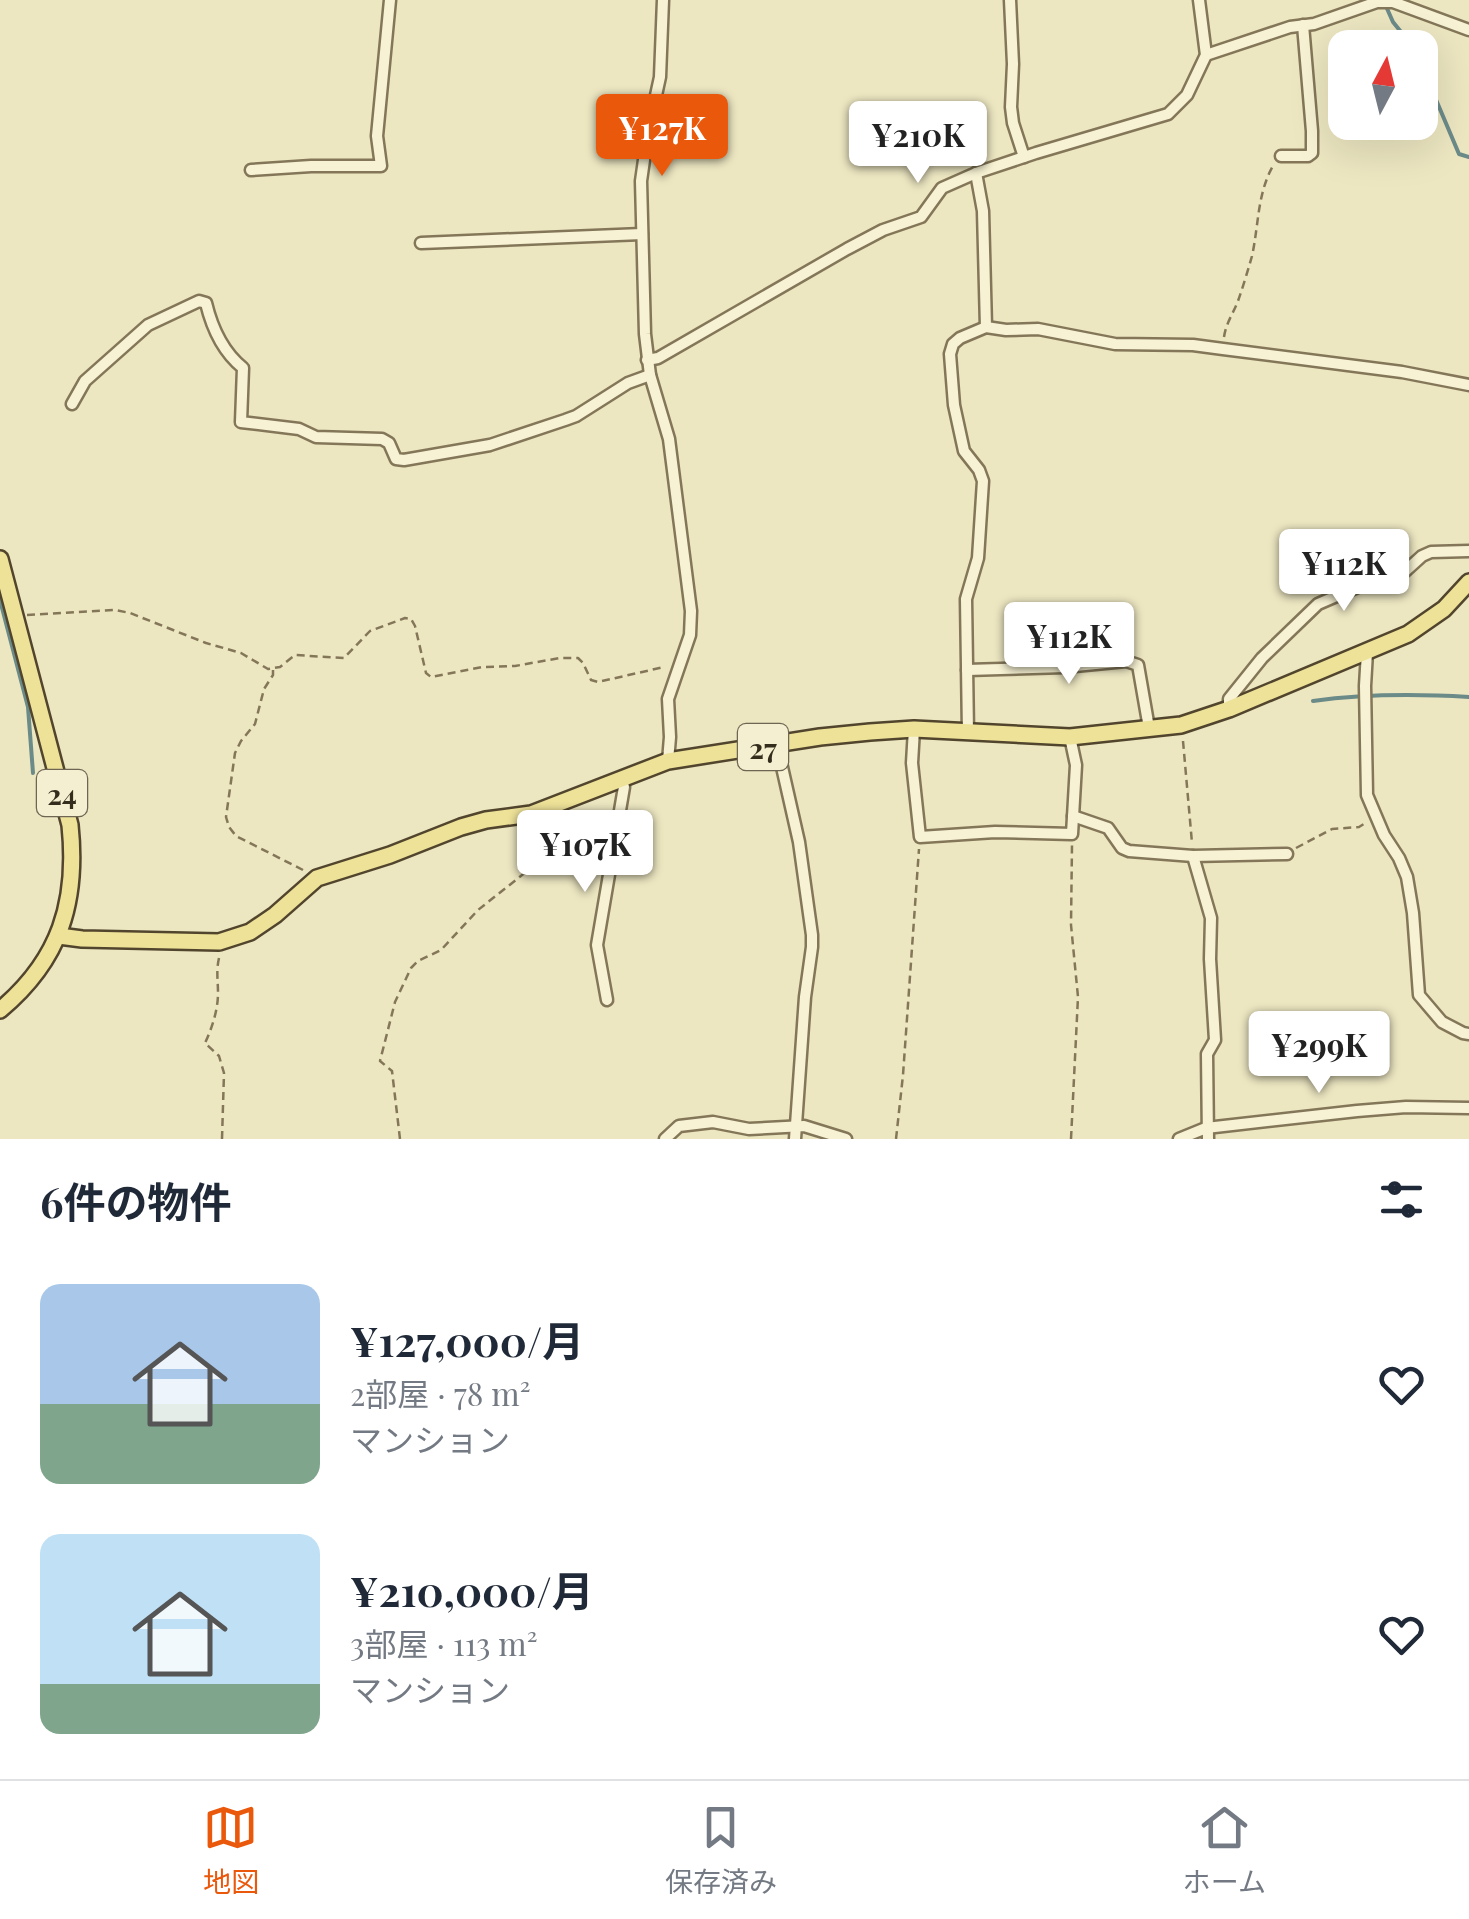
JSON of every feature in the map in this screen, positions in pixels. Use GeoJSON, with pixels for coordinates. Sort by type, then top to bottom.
{"type":"FeatureCollection","features":[{"type":"Feature","properties":{"kind":"main road","name":"24"},"geometry":{"type":"LineString","coordinates":[[0,559],[70,826],[74,860],[59,936],[23,991],[0,1010]]}},
{"type":"Feature","properties":{"kind":"main road","name":"27"},"geometry":{"type":"LineString","coordinates":[[59,936],[219,942],[250,932],[276,915],[317,878],[486,820],[530,814],[668,762],[820,737],[914,729],[1070,737],[1181,725],[1408,634],[1444,609],[1469,582]]}},
{"type":"Feature","properties":{"kind":"street"},"geometry":{"type":"LineString","coordinates":[[251,170],[381,166],[377,136],[390,0]]}},
{"type":"Feature","properties":{"kind":"street"},"geometry":{"type":"LineString","coordinates":[[663,0],[660,77],[641,181],[642,234],[648,360],[669,439],[691,611],[690,634],[668,699],[668,762]]}},
{"type":"Feature","properties":{"kind":"street"},"geometry":{"type":"LineString","coordinates":[[1010,0],[1011,108],[1024,157]]}},
{"type":"Feature","properties":{"kind":"street"},"geometry":{"type":"LineString","coordinates":[[648,360],[658,358],[847,248],[921,217],[942,188],[976,172],[1168,114],[1187,95],[1206,55],[1200,0]]}},
{"type":"Feature","properties":{"kind":"street"},"geometry":{"type":"LineString","coordinates":[[1206,55],[1378,2],[1392,2],[1469,30]]}},
{"type":"Feature","properties":{"kind":"street"},"geometry":{"type":"LineString","coordinates":[[1280,156],[1312,153],[1302,26]]}},
{"type":"Feature","properties":{"kind":"street"},"geometry":{"type":"LineString","coordinates":[[976,172],[983,211],[986,327]]}},
{"type":"Feature","properties":{"kind":"street"},"geometry":{"type":"LineString","coordinates":[[421,244],[642,234]]}},
{"type":"Feature","properties":{"kind":"street"},"geometry":{"type":"LineString","coordinates":[[72,404],[86,380],[148,325],[199,301],[206,303],[226,351],[243,368],[240,422],[299,428],[316,437],[382,439],[389,443],[396,459],[476,448],[515,437],[576,416],[628,383],[650,375]]}},
{"type":"Feature","properties":{"kind":"street"},"geometry":{"type":"LineString","coordinates":[[968,733],[966,599],[978,558],[984,480],[964,451],[954,405],[950,354],[960,338],[986,327],[1051,330],[1115,344],[1223,349],[1402,372],[1469,385]]}},
{"type":"Feature","properties":{"kind":"street"},"geometry":{"type":"LineString","coordinates":[[1228,709],[1229,698],[1262,658],[1318,604],[1362,585],[1401,575],[1430,552],[1469,551]]}},
{"type":"Feature","properties":{"kind":"street"},"geometry":{"type":"LineString","coordinates":[[1367,652],[1368,795],[1407,877],[1419,995],[1442,1022],[1469,1034]]}},
{"type":"Feature","properties":{"kind":"street"},"geometry":{"type":"LineString","coordinates":[[967,670],[1065,668],[1126,661],[1138,665],[1149,728]]}},
{"type":"Feature","properties":{"kind":"street"},"geometry":{"type":"LineString","coordinates":[[914,729],[912,763],[920,837],[995,832],[1072,834],[1076,765],[1070,737]]}},
{"type":"Feature","properties":{"kind":"street"},"geometry":{"type":"LineString","coordinates":[[776,745],[798,842],[812,936],[795,1133]]}},
{"type":"Feature","properties":{"kind":"street"},"geometry":{"type":"LineString","coordinates":[[607,1000],[597,945],[624,787],[620,779]]}},
{"type":"Feature","properties":{"kind":"street"},"geometry":{"type":"LineString","coordinates":[[1073,816],[1108,828],[1122,848],[1129,850],[1193,856],[1286,854]]}},
{"type":"Feature","properties":{"kind":"street"},"geometry":{"type":"LineString","coordinates":[[1193,856],[1211,918],[1215,1040],[1208,1054],[1207,1134]]}},
{"type":"Feature","properties":{"kind":"street"},"geometry":{"type":"LineString","coordinates":[[1178,1139],[1406,1106],[1469,1108]]}},
{"type":"Feature","properties":{"kind":"street"},"geometry":{"type":"LineString","coordinates":[[664,1139],[679,1126],[713,1122],[795,1133],[804,1126],[846,1139]]}},
{"type":"Feature","properties":{"kind":"path"},"geometry":{"type":"LineString","coordinates":[[1223,349],[1226,325],[1238,303],[1252,255],[1264,185],[1280,156]]}},
{"type":"Feature","properties":{"kind":"path"},"geometry":{"type":"LineString","coordinates":[[15,616],[116,610],[241,653],[273,670],[294,656],[344,658],[370,631],[405,618],[415,626],[426,673],[431,677],[560,658],[578,658],[591,680],[598,682],[679,666]]}},
{"type":"Feature","properties":{"kind":"path"},"geometry":{"type":"LineString","coordinates":[[273,670],[255,724],[236,753],[226,817],[236,836],[317,878]]}},
{"type":"Feature","properties":{"kind":"path"},"geometry":{"type":"LineString","coordinates":[[1181,725],[1193,856]]}},
{"type":"Feature","properties":{"kind":"path"},"geometry":{"type":"LineString","coordinates":[[400,1139],[392,1072],[380,1062],[395,1002],[418,961],[442,950],[478,910],[531,868],[530,814]]}},
{"type":"Feature","properties":{"kind":"path"},"geometry":{"type":"LineString","coordinates":[[1286,854],[1332,829],[1359,827],[1376,818]]}},
{"type":"Feature","properties":{"kind":"path"},"geometry":{"type":"LineString","coordinates":[[1071,1139],[1078,997],[1072,925],[1072,834]]}},
{"type":"Feature","properties":{"kind":"path"},"geometry":{"type":"LineString","coordinates":[[896,1139],[920,837]]}},
{"type":"Feature","properties":{"kind":"path"},"geometry":{"type":"LineString","coordinates":[[219,942],[218,995],[205,1043],[219,1056],[224,1073],[222,1139]]}},
{"type":"Feature","properties":{"kind":"waterway"},"geometry":{"type":"LineString","coordinates":[[1385,4],[1399,30]]}},
{"type":"Feature","properties":{"kind":"waterway"},"geometry":{"type":"LineString","coordinates":[[1438,104],[1459,154],[1469,157]]}},
{"type":"Feature","properties":{"kind":"waterway"},"geometry":{"type":"LineString","coordinates":[[0,600],[28,707],[33,773]]}},
{"type":"Feature","properties":{"kind":"waterway"},"geometry":{"type":"LineString","coordinates":[[1313,701],[1391,695],[1469,697]]}}]}
